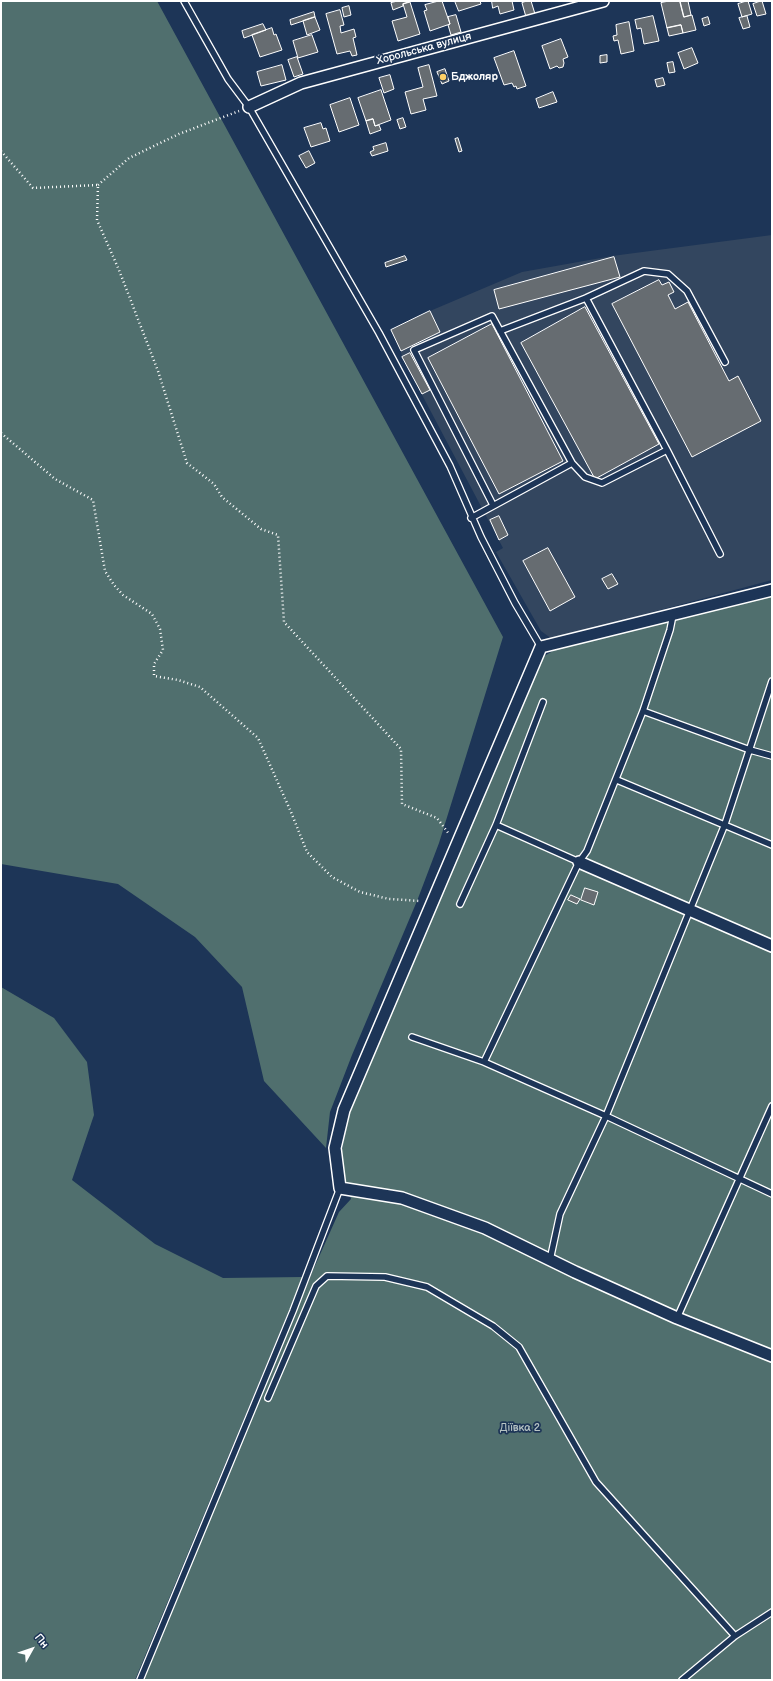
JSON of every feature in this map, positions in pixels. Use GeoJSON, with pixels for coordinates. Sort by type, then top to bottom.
{"type":"FeatureCollection","features":[{"type":"Feature","properties":{"kind":"street","name":"Хорольська вулиця"},"geometry":{"type":"LineString","coordinates":[[249,107],[302,83],[603,1]]}},
{"type":"Feature","properties":{"kind":"street"},"geometry":{"type":"LineString","coordinates":[[772,590],[541,647],[458,846],[344,1110],[335,1148],[340,1188],[402,1198],[484,1228],[676,1318],[772,1356]]}},
{"type":"Feature","properties":{"kind":"street"},"geometry":{"type":"LineString","coordinates":[[579,862],[772,946]]}},
{"type":"Feature","properties":{"kind":"lane"},"geometry":{"type":"LineString","coordinates":[[184,1],[228,79],[249,107],[379,333],[450,466],[471,518],[515,603],[541,647]]}},
{"type":"Feature","properties":{"kind":"lane"},"geometry":{"type":"LineString","coordinates":[[500,331],[586,298],[644,270],[668,274],[687,292],[725,362]]}},
{"type":"Feature","properties":{"kind":"lane"},"geometry":{"type":"LineString","coordinates":[[586,298],[667,450],[720,554]]}},
{"type":"Feature","properties":{"kind":"lane"},"geometry":{"type":"LineString","coordinates":[[493,505],[414,350],[492,316],[572,463],[585,477],[602,483],[667,450]]}},
{"type":"Feature","properties":{"kind":"lane"},"geometry":{"type":"LineString","coordinates":[[471,518],[572,463]]}},
{"type":"Feature","properties":{"kind":"lane"},"geometry":{"type":"LineString","coordinates":[[484,1062],[579,862],[587,851],[643,711],[670,630],[673,615]]}},
{"type":"Feature","properties":{"kind":"lane"},"geometry":{"type":"LineString","coordinates":[[550,1260],[560,1214],[606,1116],[725,824],[772,681]]}},
{"type":"Feature","properties":{"kind":"lane"},"geometry":{"type":"LineString","coordinates":[[460,904],[496,825],[543,702]]}},
{"type":"Feature","properties":{"kind":"lane"},"geometry":{"type":"LineString","coordinates":[[643,711],[750,750],[772,756]]}},
{"type":"Feature","properties":{"kind":"lane"},"geometry":{"type":"LineString","coordinates":[[616,780],[725,824],[772,845]]}},
{"type":"Feature","properties":{"kind":"lane"},"geometry":{"type":"LineString","coordinates":[[496,825],[579,862]]}},
{"type":"Feature","properties":{"kind":"lane"},"geometry":{"type":"LineString","coordinates":[[412,1037],[484,1062],[606,1116],[772,1194]]}},
{"type":"Feature","properties":{"kind":"lane"},"geometry":{"type":"LineString","coordinates":[[676,1318],[772,1106]]}},
{"type":"Feature","properties":{"kind":"lane"},"geometry":{"type":"LineString","coordinates":[[140,1680],[290,1318],[340,1188]]}},
{"type":"Feature","properties":{"kind":"lane"},"geometry":{"type":"LineString","coordinates":[[268,1398],[316,1286],[327,1276],[385,1277],[427,1287],[493,1326],[519,1347],[596,1482],[736,1636]]}},
{"type":"Feature","properties":{"kind":"lane"},"geometry":{"type":"LineString","coordinates":[[682,1680],[736,1636],[772,1612]]}},
{"type":"Feature","properties":{"kind":"path"},"geometry":{"type":"LineString","coordinates":[[1,151],[33,188],[98,185],[129,158],[179,134],[249,107]]}},
{"type":"Feature","properties":{"kind":"path"},"geometry":{"type":"LineString","coordinates":[[98,185],[97,220],[119,270],[158,371],[187,463],[214,484],[222,497],[261,529],[278,535],[284,622],[401,749],[402,804],[437,818],[458,846]]}},
{"type":"Feature","properties":{"kind":"path"},"geometry":{"type":"LineString","coordinates":[[1,432],[54,479],[93,500],[105,571],[123,595],[152,614],[160,629],[163,650],[154,664],[154,676],[178,680],[200,687],[258,738],[307,852],[332,877],[360,892],[389,899],[433,901]]}},
{"type":"Feature","properties":{"kind":"shaded area"},"geometry":{"type":"Polygon","coordinates":[[[772,235],[772,580],[552,639],[541,631],[496,552],[503,548],[402,357],[401,351],[391,330],[430,311],[522,272],[612,256],[772,235]]]}},
{"type":"Feature","properties":{"kind":"green space"},"geometry":{"type":"Polygon","coordinates":[[[1,1],[157,1],[503,637],[439,843],[417,901],[352,1055],[330,1112],[326,1148],[264,1081],[242,987],[195,937],[118,884],[1,864],[1,1]]]}},
{"type":"Feature","properties":{"kind":"green space","name":"Діївка 2"},"geometry":{"type":"Polygon","coordinates":[[[772,592],[772,1680],[143,1680],[314,1268],[339,1212],[351,1199],[340,1160],[349,1113],[539,659],[565,644],[772,592]]]}},
{"type":"Feature","properties":{"kind":"green space"},"geometry":{"type":"Polygon","coordinates":[[[1,987],[54,1018],[87,1062],[94,1115],[72,1180],[155,1244],[223,1278],[303,1277],[135,1680],[1,1680],[1,987]]]}},
{"type":"Feature","properties":{"kind":"building"},"geometry":{"type":"Polygon","coordinates":[[[398,1],[410,2],[393,10],[391,3],[398,1]]]}},
{"type":"Feature","properties":{"kind":"building"},"geometry":{"type":"Polygon","coordinates":[[[442,1],[450,24],[430,31],[424,11],[427,10],[425,5],[442,1]]]}},
{"type":"Feature","properties":{"kind":"building"},"geometry":{"type":"Polygon","coordinates":[[[455,1],[480,1],[481,4],[459,11],[455,1]]]}},
{"type":"Feature","properties":{"kind":"building"},"geometry":{"type":"Polygon","coordinates":[[[492,1],[512,1],[514,10],[500,14],[498,6],[493,8],[492,1]]]}},
{"type":"Feature","properties":{"kind":"building"},"geometry":{"type":"Polygon","coordinates":[[[531,1],[535,14],[526,17],[522,3],[531,1]]]}},
{"type":"Feature","properties":{"kind":"building"},"geometry":{"type":"Polygon","coordinates":[[[680,1],[684,17],[692,15],[696,30],[683,33],[681,25],[667,28],[661,3],[680,1]]]}},
{"type":"Feature","properties":{"kind":"building"},"geometry":{"type":"Polygon","coordinates":[[[680,1],[688,1],[691,15],[684,17],[680,1]]]}},
{"type":"Feature","properties":{"kind":"building"},"geometry":{"type":"Polygon","coordinates":[[[748,1],[752,14],[742,17],[738,4],[748,1]]]}},
{"type":"Feature","properties":{"kind":"building"},"geometry":{"type":"Polygon","coordinates":[[[762,1],[766,14],[757,16],[753,4],[762,1]]]}},
{"type":"Feature","properties":{"kind":"building"},"geometry":{"type":"Polygon","coordinates":[[[410,2],[420,34],[398,41],[392,21],[407,17],[403,4],[410,2]]]}},
{"type":"Feature","properties":{"kind":"building"},"geometry":{"type":"Polygon","coordinates":[[[349,6],[351,15],[344,17],[342,8],[349,6]]]}},
{"type":"Feature","properties":{"kind":"building"},"geometry":{"type":"Polygon","coordinates":[[[340,10],[344,25],[340,26],[341,33],[354,29],[356,37],[353,38],[357,55],[352,56],[350,51],[337,54],[326,14],[340,10]]]}},
{"type":"Feature","properties":{"kind":"building"},"geometry":{"type":"Polygon","coordinates":[[[314,12],[315,17],[291,25],[290,20],[314,12]]]}},
{"type":"Feature","properties":{"kind":"building"},"geometry":{"type":"Polygon","coordinates":[[[456,15],[461,32],[451,35],[448,25],[450,24],[448,17],[456,15]]]}},
{"type":"Feature","properties":{"kind":"building"},"geometry":{"type":"Polygon","coordinates":[[[653,16],[659,41],[644,44],[641,28],[637,29],[635,20],[653,16]]]}},
{"type":"Feature","properties":{"kind":"building"},"geometry":{"type":"Polygon","coordinates":[[[747,16],[750,27],[743,29],[739,18],[747,16]]]}},
{"type":"Feature","properties":{"kind":"building"},"geometry":{"type":"Polygon","coordinates":[[[315,17],[320,30],[307,35],[303,21],[315,17]]]}},
{"type":"Feature","properties":{"kind":"building"},"geometry":{"type":"Polygon","coordinates":[[[708,17],[710,24],[704,26],[702,19],[708,17]]]}},
{"type":"Feature","properties":{"kind":"building"},"geometry":{"type":"Polygon","coordinates":[[[629,22],[634,51],[621,54],[618,40],[614,41],[613,36],[617,35],[616,25],[629,22]]]}},
{"type":"Feature","properties":{"kind":"building"},"geometry":{"type":"Polygon","coordinates":[[[263,24],[266,30],[244,38],[242,31],[263,24]]]}},
{"type":"Feature","properties":{"kind":"building"},"geometry":{"type":"Polygon","coordinates":[[[681,25],[683,33],[669,36],[667,28],[681,25]]]}},
{"type":"Feature","properties":{"kind":"building"},"geometry":{"type":"Polygon","coordinates":[[[272,28],[282,50],[260,57],[252,35],[272,28]]]}},
{"type":"Feature","properties":{"kind":"building"},"geometry":{"type":"Polygon","coordinates":[[[312,35],[318,52],[298,58],[293,41],[312,35]]]}},
{"type":"Feature","properties":{"kind":"building"},"geometry":{"type":"Polygon","coordinates":[[[561,39],[568,57],[563,59],[563,67],[559,68],[557,66],[550,69],[542,46],[561,39]]]}},
{"type":"Feature","properties":{"kind":"building"},"geometry":{"type":"Polygon","coordinates":[[[692,48],[698,63],[684,69],[678,53],[692,48]]]}},
{"type":"Feature","properties":{"kind":"building"},"geometry":{"type":"Polygon","coordinates":[[[514,51],[526,86],[517,89],[512,83],[504,85],[494,58],[514,51]]]}},
{"type":"Feature","properties":{"kind":"building"},"geometry":{"type":"Polygon","coordinates":[[[607,55],[607,62],[600,63],[600,56],[607,55]]]}},
{"type":"Feature","properties":{"kind":"building"},"geometry":{"type":"Polygon","coordinates":[[[297,57],[303,74],[294,77],[288,60],[297,57]]]}},
{"type":"Feature","properties":{"kind":"building"},"geometry":{"type":"Polygon","coordinates":[[[673,62],[675,72],[669,73],[667,63],[673,62]]]}},
{"type":"Feature","properties":{"kind":"building"},"geometry":{"type":"Polygon","coordinates":[[[282,65],[286,80],[261,86],[257,72],[282,65]]]}},
{"type":"Feature","properties":{"kind":"building"},"geometry":{"type":"Polygon","coordinates":[[[429,65],[437,96],[423,99],[426,110],[411,114],[405,92],[423,87],[418,68],[429,65]]]}},
{"type":"Feature","properties":{"kind":"building","name":"Бджоляр"},"geometry":{"type":"Polygon","coordinates":[[[445,69],[449,81],[442,84],[437,72],[445,69]]]}},
{"type":"Feature","properties":{"kind":"building"},"geometry":{"type":"Polygon","coordinates":[[[390,75],[394,89],[384,93],[379,78],[390,75]]]}},
{"type":"Feature","properties":{"kind":"building"},"geometry":{"type":"Polygon","coordinates":[[[663,78],[665,85],[657,87],[655,80],[663,78]]]}},
{"type":"Feature","properties":{"kind":"building"},"geometry":{"type":"Polygon","coordinates":[[[381,90],[391,120],[375,126],[373,119],[366,121],[358,98],[381,90]]]}},
{"type":"Feature","properties":{"kind":"building"},"geometry":{"type":"Polygon","coordinates":[[[553,92],[557,102],[539,108],[536,99],[553,92]]]}},
{"type":"Feature","properties":{"kind":"building"},"geometry":{"type":"Polygon","coordinates":[[[350,98],[359,125],[339,132],[330,105],[350,98]]]}},
{"type":"Feature","properties":{"kind":"building"},"geometry":{"type":"Polygon","coordinates":[[[403,118],[406,127],[400,129],[397,120],[403,118]]]}},
{"type":"Feature","properties":{"kind":"building"},"geometry":{"type":"Polygon","coordinates":[[[373,119],[375,126],[379,125],[381,130],[370,134],[366,121],[373,119]]]}},
{"type":"Feature","properties":{"kind":"building"},"geometry":{"type":"Polygon","coordinates":[[[321,123],[323,129],[326,128],[330,141],[311,147],[304,128],[321,123]]]}},
{"type":"Feature","properties":{"kind":"building"},"geometry":{"type":"Polygon","coordinates":[[[458,138],[462,151],[459,152],[455,139],[458,138]]]}},
{"type":"Feature","properties":{"kind":"building"},"geometry":{"type":"Polygon","coordinates":[[[386,143],[388,151],[372,156],[370,152],[374,150],[373,147],[386,143]]]}},
{"type":"Feature","properties":{"kind":"building"},"geometry":{"type":"Polygon","coordinates":[[[309,151],[315,163],[306,168],[299,156],[309,151]]]}},
{"type":"Feature","properties":{"kind":"building"},"geometry":{"type":"Polygon","coordinates":[[[405,256],[407,260],[386,267],[385,263],[405,256]]]}},
{"type":"Feature","properties":{"kind":"building"},"geometry":{"type":"Polygon","coordinates":[[[614,257],[620,277],[499,309],[494,290],[614,257]]]}},
{"type":"Feature","properties":{"kind":"building"},"geometry":{"type":"Polygon","coordinates":[[[659,280],[662,285],[669,282],[674,292],[668,295],[675,309],[688,302],[729,381],[738,376],[761,421],[692,457],[612,304],[659,280]]]}},
{"type":"Feature","properties":{"kind":"building"},"geometry":{"type":"Polygon","coordinates":[[[585,307],[659,444],[595,479],[521,343],[585,307]]]}},
{"type":"Feature","properties":{"kind":"building"},"geometry":{"type":"Polygon","coordinates":[[[430,311],[440,332],[401,351],[391,330],[430,311]]]}},
{"type":"Feature","properties":{"kind":"building"},"geometry":{"type":"Polygon","coordinates":[[[492,324],[563,461],[499,494],[428,358],[492,324]]]}},
{"type":"Feature","properties":{"kind":"building"},"geometry":{"type":"Polygon","coordinates":[[[410,353],[430,390],[422,394],[402,357],[410,353]]]}},
{"type":"Feature","properties":{"kind":"building"},"geometry":{"type":"Polygon","coordinates":[[[499,516],[508,535],[499,540],[490,520],[499,516]]]}},
{"type":"Feature","properties":{"kind":"building"},"geometry":{"type":"Polygon","coordinates":[[[548,548],[575,597],[550,611],[523,561],[548,548]]]}},
{"type":"Feature","properties":{"kind":"building"},"geometry":{"type":"Polygon","coordinates":[[[612,574],[618,584],[608,589],[602,579],[612,574]]]}},
{"type":"Feature","properties":{"kind":"building"},"geometry":{"type":"Polygon","coordinates":[[[585,888],[598,892],[594,905],[581,900],[585,888]]]}},
{"type":"Feature","properties":{"kind":"building"},"geometry":{"type":"Polygon","coordinates":[[[571,895],[580,899],[577,904],[568,900],[571,895]]]}},
{"type":"Feature","properties":{"kind":"place","name":"Бджоляр"},"geometry":{"type":"Point","coordinates":[443,77]}}]}
